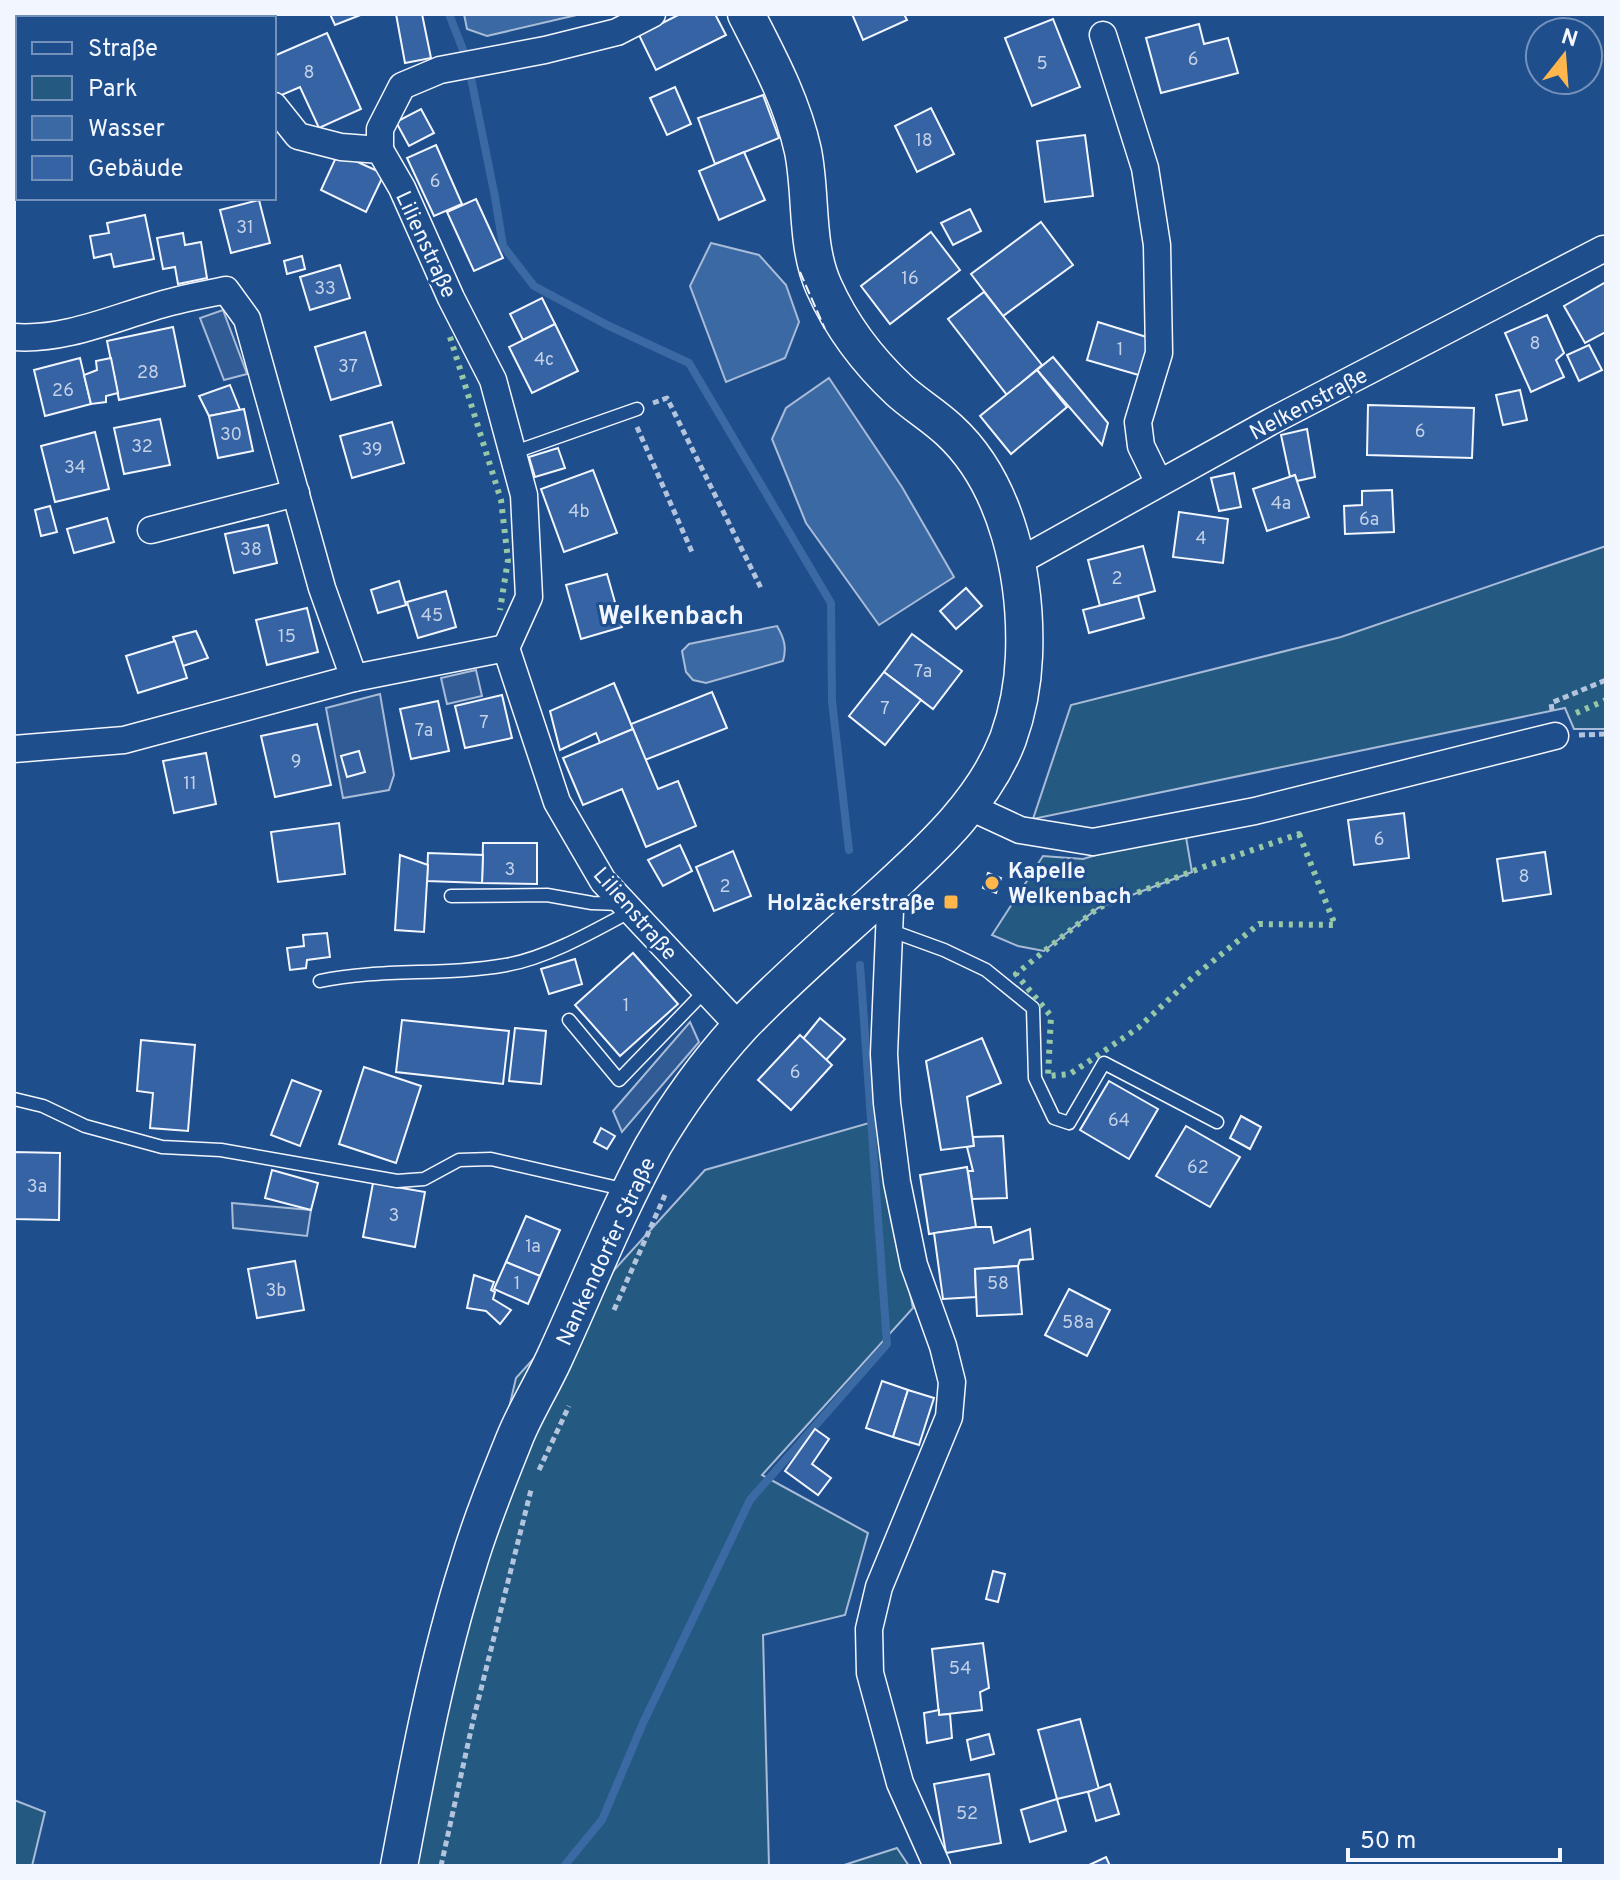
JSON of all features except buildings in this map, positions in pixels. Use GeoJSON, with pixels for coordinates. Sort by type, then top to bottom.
{"type":"FeatureCollection","features":[{"type":"Feature","properties":{"kind":"main road","name":"Nankendorfer Straße"},"geometry":{"type":"LineString","coordinates":[[399,1866],[422,1740],[468,1564],[517,1433],[630,1191],[655,1144],[688,1093],[740,1027],[927,853],[968,806],[989,776],[1008,740],[1020,693],[1024,656],[1023,612],[1008,529],[994,493],[952,432],[889,380],[843,326],[821,280],[811,237],[804,158],[792,106],[746,14]]}},
{"type":"Feature","properties":{"kind":"street"},"geometry":{"type":"LineString","coordinates":[[276,108],[298,136],[341,147],[380,150],[380,129],[402,86],[440,70],[545,50],[617,32],[652,14]]}},
{"type":"Feature","properties":{"kind":"street"},"geometry":{"type":"LineString","coordinates":[[1103,35],[1145,168],[1157,245],[1159,353],[1138,422],[1141,446],[1159,483]]}},
{"type":"Feature","properties":{"kind":"street","name":"Lilienstraße"},"geometry":{"type":"LineString","coordinates":[[380,150],[402,188],[493,380],[524,495],[529,597],[506,648],[557,802],[603,881],[740,1027]]}},
{"type":"Feature","properties":{"kind":"street","name":"Nelkenstraße"},"geometry":{"type":"LineString","coordinates":[[1016,563],[1270,422],[1603,249]]}},
{"type":"Feature","properties":{"kind":"street"},"geometry":{"type":"LineString","coordinates":[[14,337],[37,339],[173,301],[226,290],[247,319],[322,588],[354,678]]}},
{"type":"Feature","properties":{"kind":"street"},"geometry":{"type":"LineString","coordinates":[[151,530],[296,493]]}},
{"type":"Feature","properties":{"kind":"street"},"geometry":{"type":"LineString","coordinates":[[14,749],[124,740],[354,678],[506,648]]}},
{"type":"Feature","properties":{"kind":"street"},"geometry":{"type":"LineString","coordinates":[[968,806],[1020,830],[1093,842],[1255,811],[1555,736]]}},
{"type":"Feature","properties":{"kind":"street"},"geometry":{"type":"LineString","coordinates":[[891,886],[884,1054],[887,1103],[897,1182],[914,1265],[943,1346],[952,1382],[949,1417],[879,1587],[869,1629],[870,1673],[900,1783],[937,1866]]}},
{"type":"Feature","properties":{"kind":"lane"},"geometry":{"type":"LineString","coordinates":[[512,453],[634,410]]}},
{"type":"Feature","properties":{"kind":"lane"},"geometry":{"type":"LineString","coordinates":[[451,896],[547,895],[628,907]]}},
{"type":"Feature","properties":{"kind":"lane"},"geometry":{"type":"LineString","coordinates":[[320,981],[351,975],[507,965],[574,941],[628,907]]}},
{"type":"Feature","properties":{"kind":"lane"},"geometry":{"type":"LineString","coordinates":[[889,930],[944,950],[986,970],[1033,1008],[1035,1078],[1054,1118],[1069,1123],[1104,1063],[1217,1122]]}},
{"type":"Feature","properties":{"kind":"lane"},"geometry":{"type":"LineString","coordinates":[[569,1020],[619,1080],[705,991]]}},
{"type":"Feature","properties":{"kind":"lane"},"geometry":{"type":"LineString","coordinates":[[14,1099],[43,1106],[85,1126],[162,1147],[221,1150],[397,1181],[424,1179],[459,1160],[491,1159],[630,1191]]}},
{"type":"Feature","properties":{"kind":"path"},"geometry":{"type":"LineString","coordinates":[[692,552],[634,410],[667,398],[762,590]]}},
{"type":"Feature","properties":{"kind":"path"},"geometry":{"type":"LineString","coordinates":[[1555,736],[1551,703],[1606,680]]}},
{"type":"Feature","properties":{"kind":"path"},"geometry":{"type":"LineString","coordinates":[[611,1317],[663,1205],[666,1191]]}},
{"type":"Feature","properties":{"kind":"path"},"geometry":{"type":"LineString","coordinates":[[539,1471],[572,1401]]}},
{"type":"Feature","properties":{"kind":"path"},"geometry":{"type":"LineString","coordinates":[[441,1866],[473,1721],[532,1485]]}},
{"type":"Feature","properties":{"kind":"green space"},"geometry":{"type":"Polygon","coordinates":[[[1606,546],[1606,729],[1574,729],[1565,708],[1033,819],[1071,705],[1341,637],[1606,546]]]}},
{"type":"Feature","properties":{"kind":"green space"},"geometry":{"type":"Polygon","coordinates":[[[1163,835],[1186,837],[1192,872],[1098,908],[1044,951],[1018,946],[992,935],[1043,856],[1083,859],[1163,835]]]}},
{"type":"Feature","properties":{"kind":"green space"},"geometry":{"type":"Polygon","coordinates":[[[876,1121],[913,1308],[762,1475],[868,1533],[845,1615],[763,1635],[769,1866],[403,1866],[516,1378],[705,1170],[876,1121]]]}},
{"type":"Feature","properties":{"kind":"green space"},"geometry":{"type":"Polygon","coordinates":[[[14,1800],[45,1812],[32,1866],[14,1866],[14,1800]]]}},
{"type":"Feature","properties":{"kind":"green space"},"geometry":{"type":"Polygon","coordinates":[[[897,1848],[909,1866],[841,1866],[897,1848]]]}},
{"type":"Feature","properties":{"kind":"shaded area"},"geometry":{"type":"Polygon","coordinates":[[[223,310],[247,374],[224,380],[200,318],[223,310]]]}},
{"type":"Feature","properties":{"kind":"shaded area"},"geometry":{"type":"Polygon","coordinates":[[[476,670],[482,696],[447,704],[441,678],[476,670]]]}},
{"type":"Feature","properties":{"kind":"shaded area"},"geometry":{"type":"Polygon","coordinates":[[[380,694],[394,775],[389,790],[343,798],[326,708],[380,694]]]}},
{"type":"Feature","properties":{"kind":"shaded area"},"geometry":{"type":"Polygon","coordinates":[[[690,1022],[699,1042],[622,1132],[613,1111],[690,1022]]]}},
{"type":"Feature","properties":{"kind":"shaded area"},"geometry":{"type":"Polygon","coordinates":[[[232,1203],[311,1210],[307,1236],[233,1228],[232,1203]]]}},
{"type":"Feature","properties":{"kind":"water"},"geometry":{"type":"Polygon","coordinates":[[[464,14],[581,14],[487,36],[467,29],[464,14]]]}},
{"type":"Feature","properties":{"kind":"water"},"geometry":{"type":"Polygon","coordinates":[[[711,243],[759,255],[786,285],[799,322],[785,358],[726,382],[690,286],[711,243]]]}},
{"type":"Feature","properties":{"kind":"water"},"geometry":{"type":"Polygon","coordinates":[[[829,378],[902,487],[954,577],[879,625],[806,523],[772,439],[786,408],[829,378]]]}},
{"type":"Feature","properties":{"kind":"water"},"geometry":{"type":"Polygon","coordinates":[[[777,626],[784,643],[783,661],[706,683],[693,680],[686,672],[682,651],[689,644],[777,626]]]}},
{"type":"Feature","properties":{"kind":"waterway"},"geometry":{"type":"LineString","coordinates":[[449,14],[465,55]]}},
{"type":"Feature","properties":{"kind":"waterway"},"geometry":{"type":"LineString","coordinates":[[470,73],[503,246],[534,286],[607,325],[689,363],[831,603],[832,701],[849,850]]}},
{"type":"Feature","properties":{"kind":"waterway"},"geometry":{"type":"LineString","coordinates":[[564,1866],[602,1820],[643,1723],[750,1500],[887,1344],[860,965]]}},
{"type":"Feature","properties":{"kind":"hedge"},"geometry":{"type":"LineString","coordinates":[[450,337],[501,500],[508,560],[500,610]]}},
{"type":"Feature","properties":{"kind":"hedge"},"geometry":{"type":"LineString","coordinates":[[1576,713],[1606,700]]}},
{"type":"Feature","properties":{"kind":"hedge"},"geometry":{"type":"LineString","coordinates":[[1299,834],[1335,925],[1259,924],[1192,978],[1138,1028],[1070,1074],[1048,1076],[1051,1016],[1016,974],[1098,908],[1299,834]]}},
{"type":"Feature","properties":{"kind":"fence"},"geometry":{"type":"LineString","coordinates":[[800,272],[825,329]]}},
{"type":"Feature","properties":{"kind":"place","name":"Kapelle Welkenbach"},"geometry":{"type":"Point","coordinates":[992,883]}},
{"type":"Feature","properties":{"kind":"place","name":"Holzäckerstraße"},"geometry":{"type":"Point","coordinates":[951,902]}},
{"type":"Feature","properties":{"kind":"district","name":"Welkenbach"},"geometry":{"type":"Point","coordinates":[671,615]}}]}
